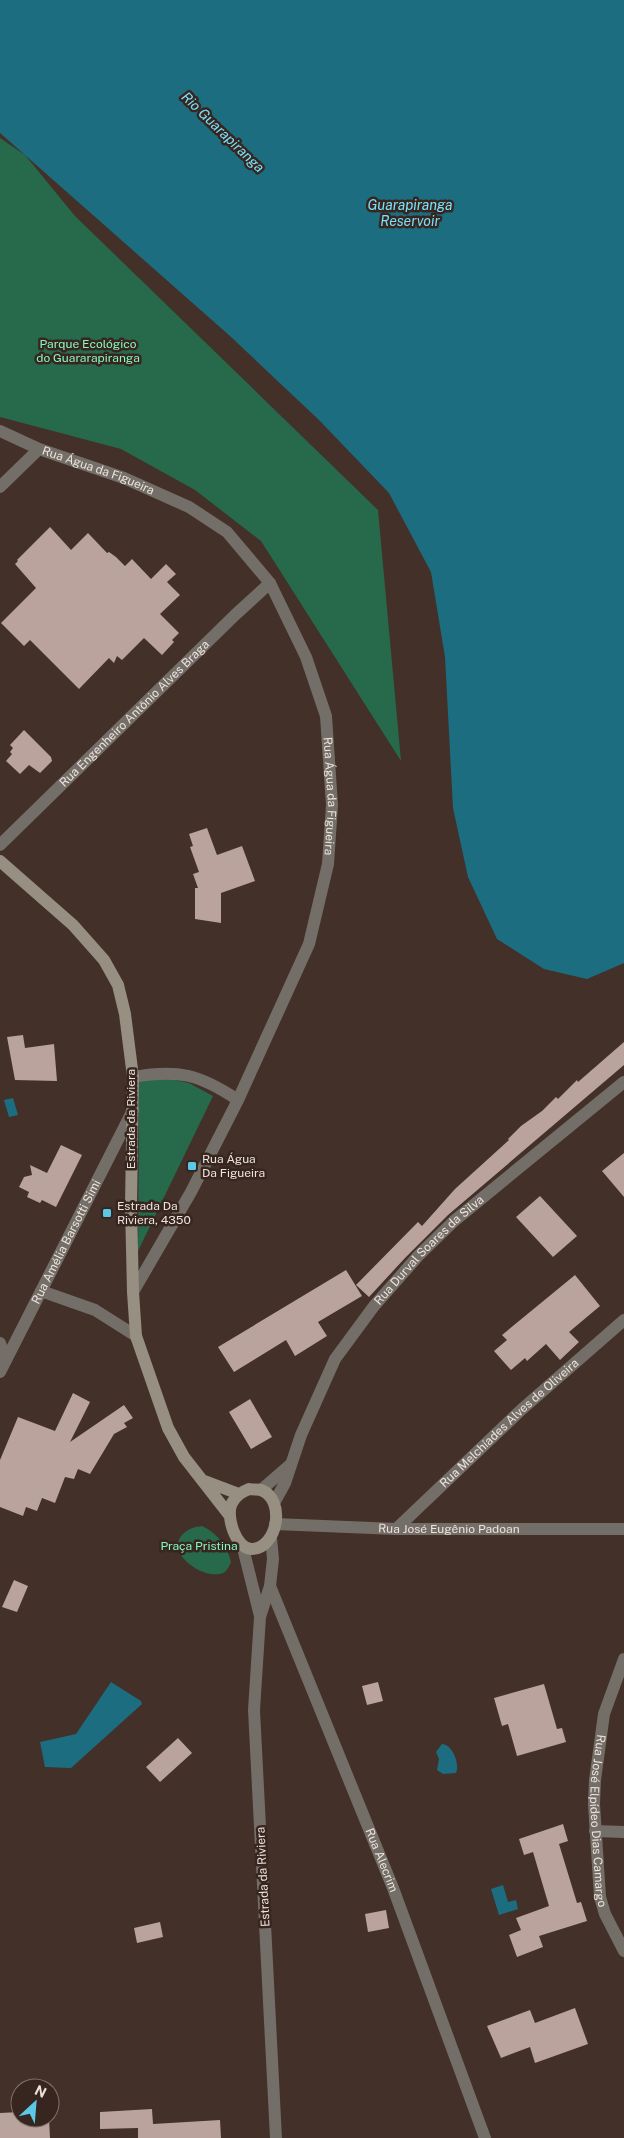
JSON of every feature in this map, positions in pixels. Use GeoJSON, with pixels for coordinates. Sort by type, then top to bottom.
{"type":"FeatureCollection","features":[{"type":"Feature","properties":{"kind":"street","name":"Rua Água da Figueira"},"geometry":{"type":"LineString","coordinates":[[0,431],[39,449],[124,478],[189,507],[228,532],[270,583],[306,657],[326,716],[332,805],[328,864],[309,944],[238,1100],[191,1192],[133,1292]]}},
{"type":"Feature","properties":{"kind":"street"},"geometry":{"type":"LineString","coordinates":[[0,487],[39,449]]}},
{"type":"Feature","properties":{"kind":"street","name":"Rua Engenheiro Antônio Alves Braga"},"geometry":{"type":"LineString","coordinates":[[0,845],[235,614],[270,583]]}},
{"type":"Feature","properties":{"kind":"street","name":"Estrada da Riviera"},"geometry":{"type":"LineString","coordinates":[[0,861],[73,925],[104,960],[118,985],[125,1014],[133,1077],[131,1206],[136,1336],[152,1388],[168,1428],[184,1457],[230,1516]]}},
{"type":"Feature","properties":{"kind":"street"},"geometry":{"type":"LineString","coordinates":[[133,1077],[158,1073],[186,1074],[214,1084],[238,1100]]}},
{"type":"Feature","properties":{"kind":"street","name":"Rua Durval Soares da Silva"},"geometry":{"type":"LineString","coordinates":[[274,1503],[285,1482],[301,1435],[335,1359],[374,1306],[419,1255],[454,1221],[624,1082]]}},
{"type":"Feature","properties":{"kind":"street","name":"Rua Amélia Barsotti Simi"},"geometry":{"type":"LineString","coordinates":[[0,1372],[133,1110]]}},
{"type":"Feature","properties":{"kind":"street"},"geometry":{"type":"LineString","coordinates":[[41,1291],[96,1310],[136,1336]]}},
{"type":"Feature","properties":{"kind":"street","name":"Rua Melchíades Alves de Oliveira"},"geometry":{"type":"LineString","coordinates":[[396,1530],[520,1410],[624,1320]]}},
{"type":"Feature","properties":{"kind":"street"},"geometry":{"type":"LineString","coordinates":[[0,1343],[6,1360]]}},
{"type":"Feature","properties":{"kind":"street"},"geometry":{"type":"LineString","coordinates":[[261,1490],[291,1464]]}},
{"type":"Feature","properties":{"kind":"street"},"geometry":{"type":"LineString","coordinates":[[202,1480],[239,1494]]}},
{"type":"Feature","properties":{"kind":"street"},"geometry":{"type":"LineString","coordinates":[[250,1489],[261,1490],[274,1503],[275,1524],[271,1538],[266,1544],[251,1550],[243,1548],[238,1541],[230,1516],[231,1504],[239,1494],[250,1489]]}},
{"type":"Feature","properties":{"kind":"street","name":"Rua José Eugênio Padoan"},"geometry":{"type":"LineString","coordinates":[[275,1524],[396,1530],[624,1529]]}},
{"type":"Feature","properties":{"kind":"street","name":"Estrada da Riviera"},"geometry":{"type":"LineString","coordinates":[[271,1538],[273,1559],[270,1586],[260,1616],[254,1710],[276,2138]]}},
{"type":"Feature","properties":{"kind":"street","name":"Estrada da Riviera"},"geometry":{"type":"LineString","coordinates":[[243,1548],[260,1616]]}},
{"type":"Feature","properties":{"kind":"street","name":"Rua Alecrim"},"geometry":{"type":"LineString","coordinates":[[270,1586],[393,1888],[486,2138]]}},
{"type":"Feature","properties":{"kind":"street","name":"Rua José Elpídeo Dias Camargo"},"geometry":{"type":"LineString","coordinates":[[624,1659],[604,1714],[595,1780],[595,1831],[600,1897],[605,1914],[624,1951]]}},
{"type":"Feature","properties":{"kind":"street"},"geometry":{"type":"LineString","coordinates":[[595,1831],[624,1832]]}},
{"type":"Feature","properties":{"kind":"green space","name":"Parque Ecológico do Guararapiranga"},"geometry":{"type":"Polygon","coordinates":[[[0,138],[25,155],[75,216],[378,510],[401,761],[261,541],[195,490],[121,449],[0,417],[0,138]]]}},
{"type":"Feature","properties":{"kind":"green space"},"geometry":{"type":"Polygon","coordinates":[[[161,1077],[189,1083],[213,1096],[138,1251],[139,1080],[161,1077]]]}},
{"type":"Feature","properties":{"kind":"green space","name":"Praça Pristina"},"geometry":{"type":"Polygon","coordinates":[[[202,1526],[217,1536],[227,1551],[231,1562],[225,1572],[217,1574],[198,1570],[182,1557],[178,1549],[179,1541],[184,1533],[195,1527],[202,1526]]]}},
{"type":"Feature","properties":{"kind":"water","name":"Guarapiranga Reservoir"},"geometry":{"type":"Polygon","coordinates":[[[0,0],[624,0],[624,963],[587,979],[544,969],[497,939],[468,877],[453,808],[445,657],[431,572],[389,493],[319,420],[230,336],[0,133],[0,0]]]}},
{"type":"Feature","properties":{"kind":"water"},"geometry":{"type":"Polygon","coordinates":[[[13,1098],[18,1115],[9,1117],[4,1100],[13,1098]]]}},
{"type":"Feature","properties":{"kind":"water"},"geometry":{"type":"Polygon","coordinates":[[[111,1682],[141,1701],[142,1704],[71,1768],[45,1767],[40,1742],[76,1734],[111,1682]]]}},
{"type":"Feature","properties":{"kind":"water"},"geometry":{"type":"Polygon","coordinates":[[[442,1744],[446,1745],[455,1755],[456,1773],[443,1774],[437,1770],[439,1759],[436,1752],[442,1744]]]}},
{"type":"Feature","properties":{"kind":"water"},"geometry":{"type":"Polygon","coordinates":[[[503,1885],[508,1902],[516,1900],[518,1909],[499,1915],[491,1889],[503,1885]]]}},
{"type":"Feature","properties":{"kind":"building"},"geometry":{"type":"Polygon","coordinates":[[[50,527],[71,550],[88,533],[107,553],[109,552],[116,557],[125,566],[132,559],[151,579],[166,564],[176,574],[167,582],[180,595],[160,614],[179,633],[172,640],[174,642],[162,655],[144,638],[122,660],[117,656],[114,663],[109,658],[79,689],[30,640],[24,646],[1,623],[36,588],[15,564],[50,527]]]}},
{"type":"Feature","properties":{"kind":"building"},"geometry":{"type":"Polygon","coordinates":[[[24,730],[51,757],[52,761],[40,773],[29,765],[20,774],[6,761],[12,754],[10,752],[13,748],[10,745],[24,730]]]}},
{"type":"Feature","properties":{"kind":"building"},"geometry":{"type":"Polygon","coordinates":[[[207,828],[217,855],[242,846],[255,881],[221,893],[221,923],[195,919],[195,888],[198,888],[193,874],[199,872],[190,847],[193,846],[189,834],[207,828]]]}},
{"type":"Feature","properties":{"kind":"building"},"geometry":{"type":"Polygon","coordinates":[[[23,1035],[25,1048],[54,1044],[57,1081],[15,1080],[7,1037],[23,1035]]]}},
{"type":"Feature","properties":{"kind":"building"},"geometry":{"type":"Polygon","coordinates":[[[624,1042],[624,1065],[448,1215],[369,1297],[356,1285],[418,1222],[422,1226],[455,1189],[509,1140],[521,1126],[542,1111],[556,1097],[558,1099],[577,1080],[578,1082],[624,1042]]]}},
{"type":"Feature","properties":{"kind":"building"},"geometry":{"type":"Polygon","coordinates":[[[61,1145],[82,1155],[56,1207],[42,1200],[40,1203],[27,1197],[29,1192],[19,1187],[24,1177],[32,1175],[30,1165],[47,1173],[61,1145]]]}},
{"type":"Feature","properties":{"kind":"building"},"geometry":{"type":"Polygon","coordinates":[[[624,1153],[624,1197],[602,1171],[624,1153]]]}},
{"type":"Feature","properties":{"kind":"building"},"geometry":{"type":"Polygon","coordinates":[[[540,1196],[577,1236],[553,1257],[516,1217],[540,1196]]]}},
{"type":"Feature","properties":{"kind":"building"},"geometry":{"type":"Polygon","coordinates":[[[346,1270],[362,1296],[318,1322],[327,1336],[295,1356],[286,1340],[234,1372],[218,1347],[346,1270]]]}},
{"type":"Feature","properties":{"kind":"building"},"geometry":{"type":"Polygon","coordinates":[[[575,1275],[600,1306],[569,1332],[579,1342],[560,1360],[546,1344],[527,1361],[525,1358],[511,1370],[494,1351],[507,1340],[502,1335],[575,1275]]]}},
{"type":"Feature","properties":{"kind":"building"},"geometry":{"type":"Polygon","coordinates":[[[73,1393],[90,1402],[70,1442],[124,1405],[133,1418],[124,1423],[127,1427],[114,1434],[90,1474],[78,1469],[74,1479],[65,1477],[55,1503],[42,1498],[37,1511],[26,1507],[23,1516],[0,1507],[0,1460],[18,1417],[55,1431],[73,1393]]]}},
{"type":"Feature","properties":{"kind":"building"},"geometry":{"type":"Polygon","coordinates":[[[250,1399],[272,1437],[251,1449],[229,1412],[250,1399]]]}},
{"type":"Feature","properties":{"kind":"building"},"geometry":{"type":"Polygon","coordinates":[[[14,1580],[28,1586],[17,1612],[2,1607],[14,1580]]]}},
{"type":"Feature","properties":{"kind":"building"},"geometry":{"type":"Polygon","coordinates":[[[378,1682],[383,1701],[367,1705],[362,1686],[378,1682]]]}},
{"type":"Feature","properties":{"kind":"building"},"geometry":{"type":"Polygon","coordinates":[[[544,1684],[557,1729],[562,1728],[566,1742],[517,1756],[508,1724],[502,1726],[494,1698],[544,1684]]]}},
{"type":"Feature","properties":{"kind":"building"},"geometry":{"type":"Polygon","coordinates":[[[178,1738],[192,1753],[160,1782],[146,1767],[178,1738]]]}},
{"type":"Feature","properties":{"kind":"building"},"geometry":{"type":"Polygon","coordinates":[[[563,1824],[568,1841],[559,1844],[577,1903],[581,1902],[587,1921],[539,1936],[543,1947],[517,1957],[509,1935],[521,1930],[516,1918],[549,1906],[533,1852],[524,1855],[519,1839],[563,1824]]]}},
{"type":"Feature","properties":{"kind":"building"},"geometry":{"type":"Polygon","coordinates":[[[386,1910],[389,1928],[368,1932],[365,1914],[386,1910]]]}},
{"type":"Feature","properties":{"kind":"building"},"geometry":{"type":"Polygon","coordinates":[[[160,1922],[163,1937],[137,1943],[134,1928],[160,1922]]]}},
{"type":"Feature","properties":{"kind":"building"},"geometry":{"type":"Polygon","coordinates":[[[575,2008],[588,2044],[535,2063],[530,2047],[501,2058],[487,2026],[530,2010],[535,2023],[575,2008]]]}},
{"type":"Feature","properties":{"kind":"building"},"geometry":{"type":"Polygon","coordinates":[[[152,2109],[153,2124],[220,2120],[221,2138],[138,2138],[138,2128],[100,2129],[100,2112],[152,2109]]]}},
{"type":"Feature","properties":{"kind":"building"},"geometry":{"type":"Polygon","coordinates":[[[10,2112],[10,2128],[50,2128],[50,2138],[0,2138],[0,2113],[10,2112]]]}},
{"type":"Feature","properties":{"kind":"place","name":"Rua Água Da Figueira"},"geometry":{"type":"Point","coordinates":[192,1166]}},
{"type":"Feature","properties":{"kind":"place","name":"Estrada Da Riviera, 4350"},"geometry":{"type":"Point","coordinates":[107,1213]}},
{"type":"Feature","properties":{"kind":"water label","name":"Rio Guarapiranga"},"geometry":{"type":"Point","coordinates":[223,132]}}]}
